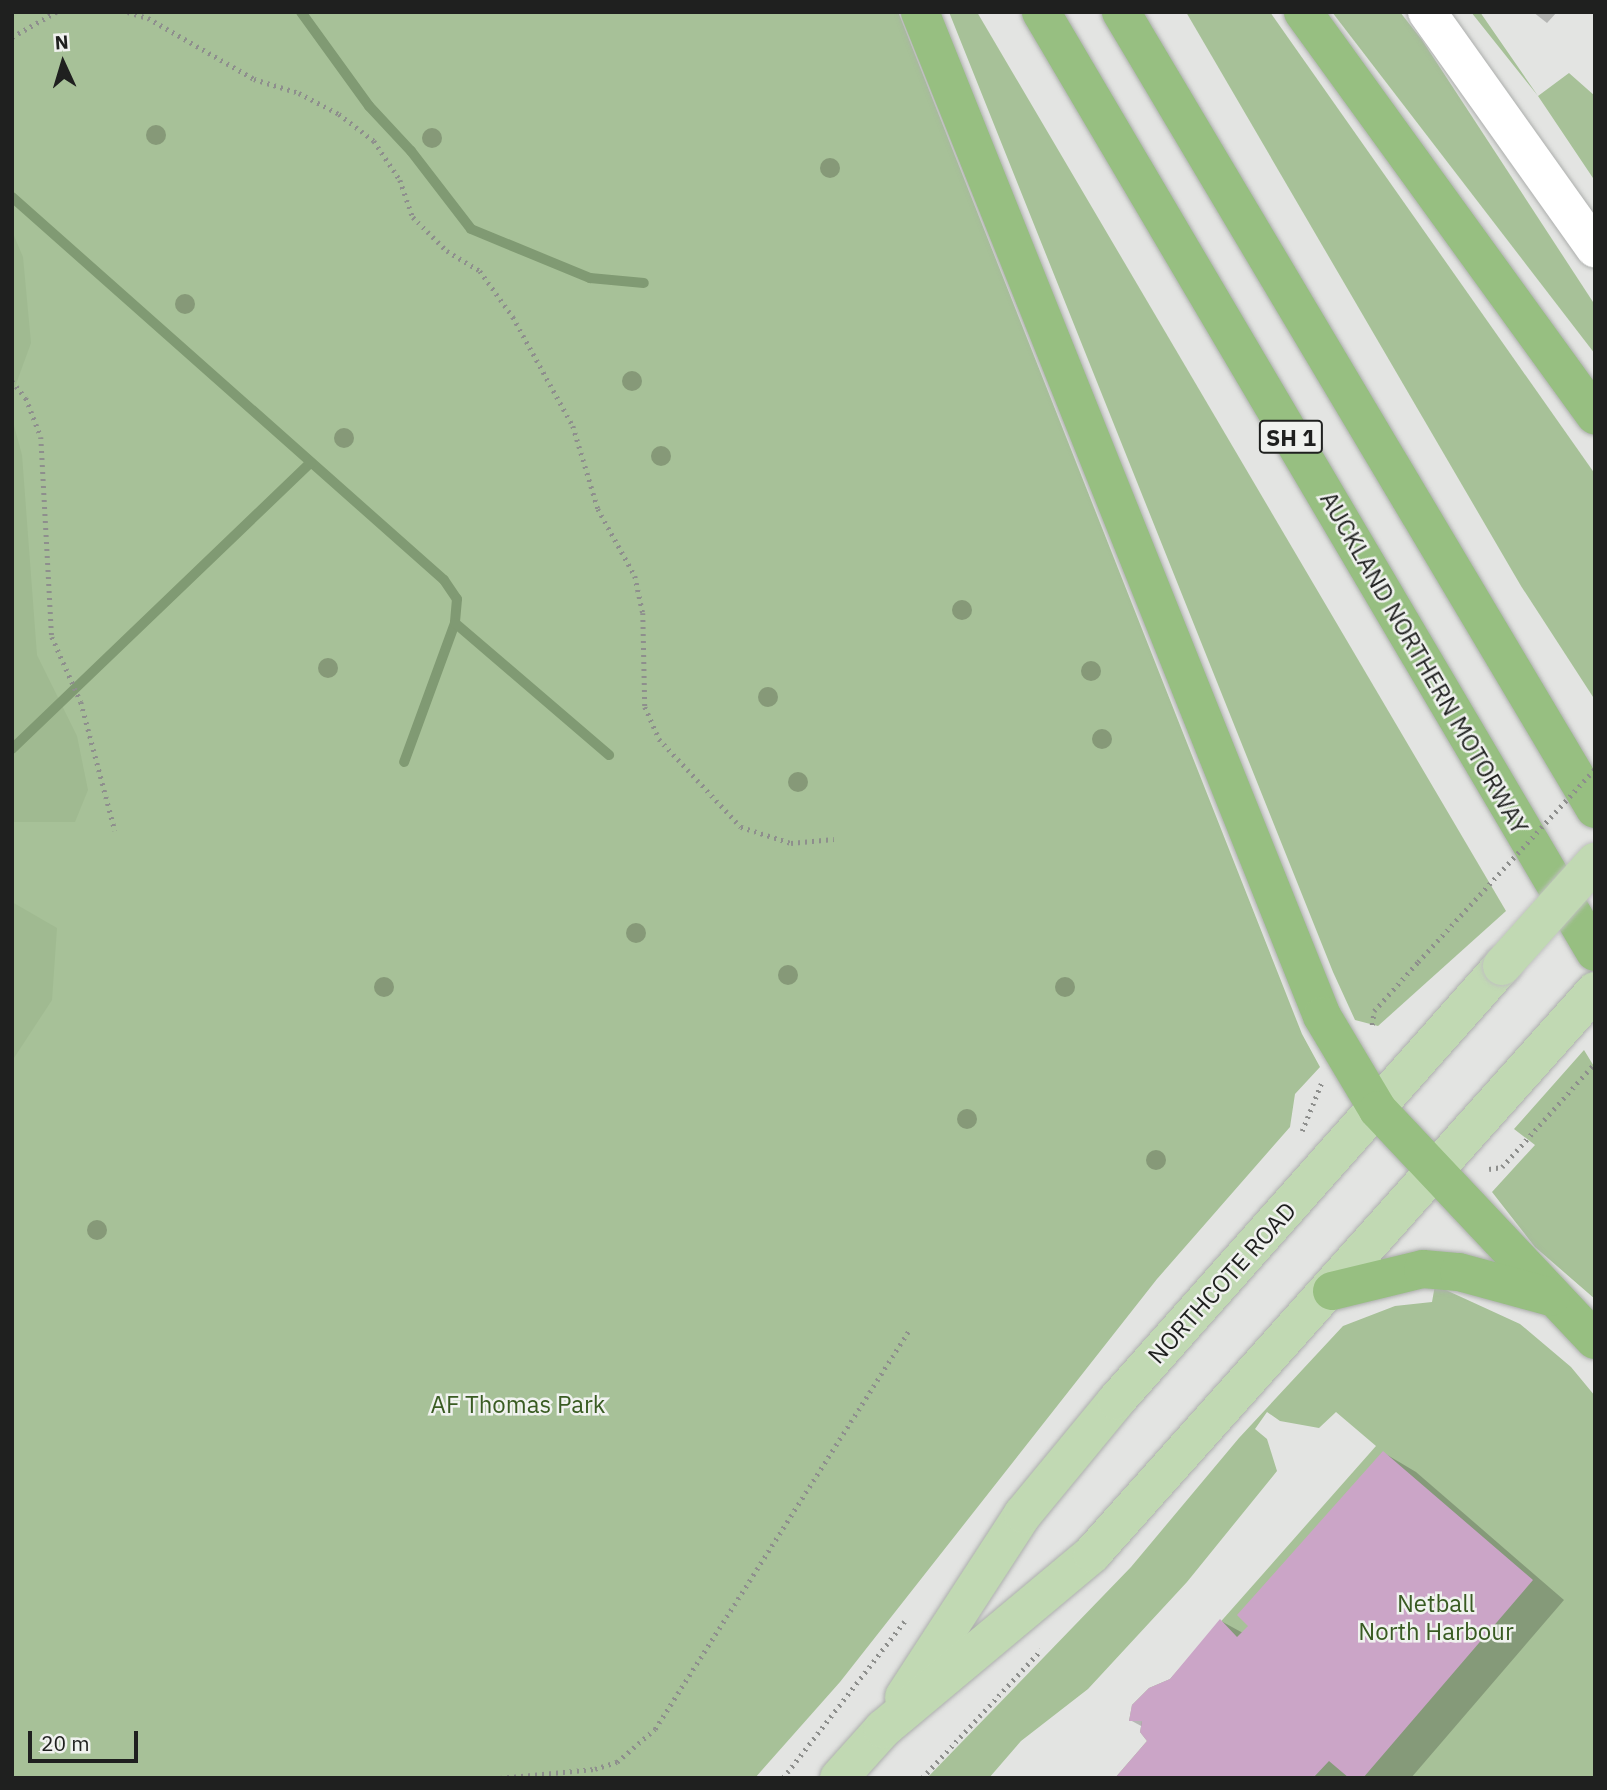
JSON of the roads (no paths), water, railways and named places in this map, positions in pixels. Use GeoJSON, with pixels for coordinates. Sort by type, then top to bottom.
{"type":"FeatureCollection","features":[{"type":"Feature","properties":{"kind":"highway"},"geometry":{"type":"LineString","coordinates":[[920,12],[1322,1016],[1378,1110],[1595,1340]]}},
{"type":"Feature","properties":{"kind":"highway","name":"AUCKLAND NORTHERN MOTORWAY"},"geometry":{"type":"LineString","coordinates":[[1041,12],[1595,952]]}},
{"type":"Feature","properties":{"kind":"highway","name":"SH 1"},"geometry":{"type":"LineString","coordinates":[[1121,12],[1595,809]]}},
{"type":"Feature","properties":{"kind":"highway"},"geometry":{"type":"LineString","coordinates":[[1303,12],[1595,416]]}},
{"type":"Feature","properties":{"kind":"highway"},"geometry":{"type":"LineString","coordinates":[[1332,1291],[1423,1269],[1459,1272],[1553,1297]]}},
{"type":"Feature","properties":{"kind":"main road","name":"NORTHCOTE ROAD"},"geometry":{"type":"LineString","coordinates":[[883,1729],[1023,1514],[1115,1401],[1378,1110],[1502,965],[1595,862]]}},
{"type":"Feature","properties":{"kind":"main road","name":"NORTHCOTE ROAD"},"geometry":{"type":"LineString","coordinates":[[839,1778],[883,1729],[1092,1554],[1332,1291],[1435,1170],[1595,991]]}},
{"type":"Feature","properties":{"kind":"lane"},"geometry":{"type":"LineString","coordinates":[[1427,12],[1595,248]]}},
{"type":"Feature","properties":{"kind":"waterway"},"geometry":{"type":"LineString","coordinates":[[301,12],[369,106],[411,151],[471,229],[590,278],[644,283]]}},
{"type":"Feature","properties":{"kind":"waterway"},"geometry":{"type":"LineString","coordinates":[[12,197],[444,580],[457,599],[455,623],[404,762]]}},
{"type":"Feature","properties":{"kind":"waterway"},"geometry":{"type":"LineString","coordinates":[[12,749],[311,462]]}},
{"type":"Feature","properties":{"kind":"waterway"},"geometry":{"type":"LineString","coordinates":[[455,623],[609,755]]}},
{"type":"Feature","properties":{"kind":"park label","name":"AF Thomas Park"},"geometry":{"type":"Point","coordinates":[518,1405]}},
{"type":"Feature","properties":{"kind":"park label","name":"Netball North Harbour"},"geometry":{"type":"Point","coordinates":[1436,1618]}}]}
